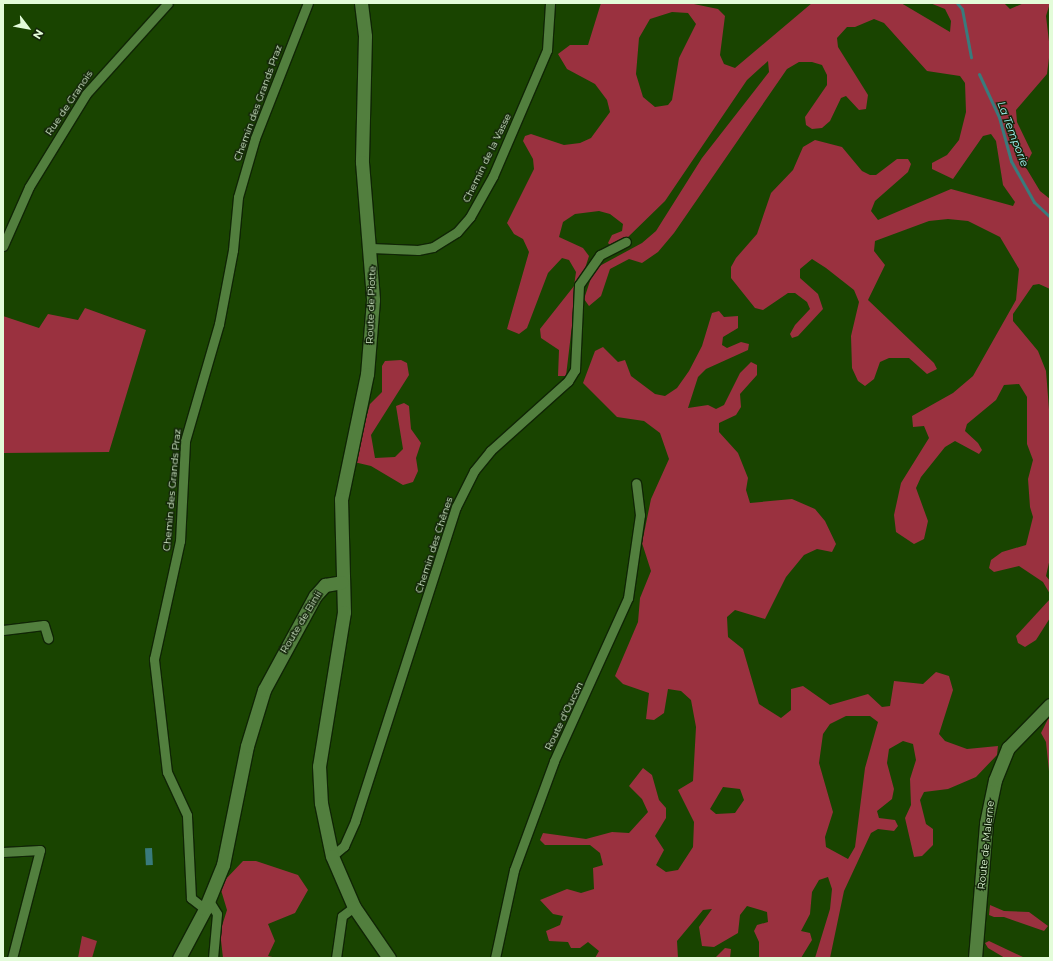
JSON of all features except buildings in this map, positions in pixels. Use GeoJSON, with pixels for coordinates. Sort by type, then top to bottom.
{"type":"FeatureCollection","features":[{"type":"Feature","properties":{"kind":"street","name":"Rue de Granois"},"geometry":{"type":"LineString","coordinates":[[3,246],[29,188],[93,85],[168,3]]}},
{"type":"Feature","properties":{"kind":"street","name":"Chemin des Grands Praz"},"geometry":{"type":"LineString","coordinates":[[207,905],[190,898],[187,815],[167,772],[154,659],[180,542],[188,427],[219,324],[234,250],[238,197],[255,138],[308,3]]}},
{"type":"Feature","properties":{"kind":"street","name":"Route de Piotte"},"geometry":{"type":"LineString","coordinates":[[342,582],[341,499],[367,374],[373,300],[371,248],[362,162],[365,36],[361,3]]}},
{"type":"Feature","properties":{"kind":"street","name":"Chemin de la Vasse"},"geometry":{"type":"LineString","coordinates":[[371,248],[418,250],[433,247],[457,232],[470,217],[493,176],[547,50],[550,3]]}},
{"type":"Feature","properties":{"kind":"street","name":"Chemin des Chênes"},"geometry":{"type":"LineString","coordinates":[[332,856],[344,846],[355,820],[460,500],[474,471],[490,451],[568,382],[575,370],[579,285],[600,255],[626,242]]}},
{"type":"Feature","properties":{"kind":"street","name":"Route d'Oucon"},"geometry":{"type":"LineString","coordinates":[[495,958],[516,863],[554,761],[628,598],[640,515],[636,482]]}},
{"type":"Feature","properties":{"kind":"street","name":"Route de Binii"},"geometry":{"type":"LineString","coordinates":[[179,958],[207,905],[223,865],[247,746],[264,690],[315,596],[325,585],[342,582]]}},
{"type":"Feature","properties":{"kind":"street"},"geometry":{"type":"LineString","coordinates":[[342,582],[344,612],[340,654],[319,766],[321,803],[332,856],[354,907],[388,958]]}},
{"type":"Feature","properties":{"kind":"street"},"geometry":{"type":"LineString","coordinates":[[3,630],[44,625],[48,638]]}},
{"type":"Feature","properties":{"kind":"street","name":"Route de Malerne"},"geometry":{"type":"LineString","coordinates":[[975,958],[986,823],[995,780],[1008,748],[1050,704]]}},
{"type":"Feature","properties":{"kind":"street"},"geometry":{"type":"LineString","coordinates":[[3,852],[40,850],[12,958]]}},
{"type":"Feature","properties":{"kind":"street"},"geometry":{"type":"LineString","coordinates":[[207,905],[217,914],[213,958]]}},
{"type":"Feature","properties":{"kind":"street"},"geometry":{"type":"LineString","coordinates":[[336,958],[342,916],[354,907]]}},
{"type":"Feature","properties":{"kind":"shaded area"},"geometry":{"type":"Polygon","coordinates":[[[601,3],[689,3],[718,9],[725,16],[720,55],[724,64],[735,68],[812,3],[901,3],[950,32],[951,21],[945,9],[930,3],[1004,3],[1010,9],[1024,3],[1050,3],[1046,16],[1050,50],[1047,74],[1016,110],[1017,122],[1032,153],[1025,166],[1040,191],[1050,199],[1050,289],[1039,284],[1033,285],[1013,314],[1013,321],[1038,351],[1046,371],[1050,422],[1050,558],[1046,576],[1050,581],[1050,594],[1043,582],[1019,566],[994,572],[989,568],[991,560],[1002,552],[1026,545],[1033,517],[1030,507],[1028,479],[1033,460],[1027,444],[1027,397],[1019,384],[1004,385],[996,400],[967,424],[965,431],[978,443],[982,450],[979,454],[955,441],[945,447],[921,477],[916,488],[928,521],[924,539],[914,544],[896,532],[894,515],[901,483],[929,438],[924,426],[913,427],[912,416],[953,393],[973,376],[1016,300],[1019,269],[1000,237],[968,221],[948,219],[929,221],[875,241],[874,251],[885,265],[868,300],[934,363],[937,369],[927,374],[909,358],[889,358],[880,362],[874,379],[865,386],[858,381],[852,368],[851,336],[859,302],[854,290],[812,259],[800,269],[800,278],[818,294],[823,309],[798,336],[792,338],[790,334],[795,325],[810,309],[807,302],[795,293],[788,293],[763,310],[755,308],[731,278],[731,267],[736,258],[757,234],[771,193],[793,170],[803,147],[815,140],[842,147],[862,171],[870,175],[876,175],[897,159],[908,159],[911,164],[908,172],[875,201],[871,211],[878,220],[951,189],[1013,206],[1015,202],[1003,185],[996,141],[991,134],[983,136],[953,179],[932,169],[932,163],[947,155],[959,140],[966,112],[965,83],[960,76],[927,71],[884,23],[874,19],[855,27],[847,27],[837,38],[838,47],[868,95],[866,109],[859,110],[846,96],[841,98],[830,121],[822,128],[812,129],[806,125],[805,117],[827,85],[827,75],[822,65],[812,62],[799,62],[787,69],[674,233],[658,252],[642,263],[629,259],[610,269],[601,296],[589,306],[584,299],[594,269],[642,243],[656,231],[702,158],[769,72],[768,61],[747,80],[665,201],[626,239],[611,246],[608,243],[612,235],[622,231],[623,224],[610,214],[599,211],[575,214],[563,222],[559,237],[583,248],[589,256],[575,300],[566,376],[558,376],[559,350],[541,338],[540,329],[574,286],[576,272],[569,260],[562,258],[548,273],[527,328],[519,334],[507,329],[529,252],[523,239],[514,234],[507,223],[534,169],[533,159],[523,141],[525,136],[531,134],[564,145],[580,143],[591,138],[610,112],[607,100],[595,84],[567,69],[558,54],[570,45],[588,45],[601,3]],[[672,12],[650,19],[639,38],[636,74],[643,97],[655,107],[668,105],[672,100],[679,58],[696,24],[688,13],[672,12]]]}},
{"type":"Feature","properties":{"kind":"shaded area"},"geometry":{"type":"Polygon","coordinates":[[[85,308],[146,330],[109,452],[3,453],[3,316],[39,328],[48,314],[78,320],[85,308]]]}},
{"type":"Feature","properties":{"kind":"shaded area"},"geometry":{"type":"Polygon","coordinates":[[[719,311],[724,317],[738,316],[738,328],[723,337],[722,345],[727,348],[741,342],[749,344],[748,350],[706,369],[698,377],[688,408],[708,405],[716,409],[724,405],[740,373],[751,362],[757,365],[757,375],[740,394],[741,407],[736,415],[719,423],[719,432],[738,453],[748,478],[746,490],[750,503],[792,499],[815,509],[825,521],[836,544],[832,552],[817,549],[804,555],[786,577],[765,619],[735,610],[727,617],[728,637],[743,649],[759,704],[781,718],[791,710],[791,689],[803,686],[830,705],[868,694],[882,707],[890,706],[894,681],[923,684],[936,672],[949,676],[953,690],[939,734],[945,741],[967,749],[998,746],[997,755],[976,777],[948,789],[924,792],[920,800],[926,824],[933,829],[933,845],[922,856],[914,857],[905,818],[911,805],[910,779],[916,760],[913,744],[903,741],[889,749],[887,763],[894,789],[892,799],[877,811],[879,818],[895,820],[898,826],[894,831],[878,829],[871,833],[844,891],[830,958],[815,958],[830,909],[832,889],[828,877],[819,880],[812,892],[810,914],[801,931],[810,933],[812,940],[801,958],[759,958],[759,942],[754,931],[757,925],[768,922],[767,912],[747,906],[740,915],[738,933],[714,947],[702,946],[699,927],[712,909],[703,910],[677,941],[678,958],[595,958],[599,951],[588,942],[580,948],[571,948],[568,942],[549,941],[546,931],[560,925],[563,916],[553,914],[540,900],[567,889],[581,893],[594,889],[593,868],[603,865],[600,853],[590,845],[545,845],[540,840],[543,833],[586,839],[612,832],[629,833],[648,812],[642,799],[629,786],[643,768],[652,775],[659,800],[666,808],[666,818],[655,836],[664,850],[656,865],[666,872],[678,870],[693,847],[694,822],[678,790],[693,781],[696,727],[691,700],[681,691],[668,689],[664,713],[654,720],[646,719],[649,693],[623,684],[615,676],[638,622],[640,598],[651,571],[642,543],[651,499],[669,459],[660,433],[644,421],[617,417],[583,383],[595,351],[603,347],[618,362],[625,360],[631,376],[655,394],[665,396],[677,388],[689,371],[702,346],[712,313],[719,311]],[[846,716],[830,724],[823,734],[819,763],[833,812],[825,837],[826,847],[848,859],[855,847],[865,768],[878,722],[870,716],[846,716]],[[723,787],[710,809],[716,814],[735,813],[744,800],[740,789],[723,787]]]}},
{"type":"Feature","properties":{"kind":"shaded area"},"geometry":{"type":"Polygon","coordinates":[[[401,360],[407,363],[409,375],[371,435],[375,458],[395,457],[403,449],[396,406],[404,403],[409,406],[411,429],[421,443],[416,458],[418,471],[413,482],[403,485],[371,466],[354,462],[370,404],[382,392],[382,366],[385,361],[401,360]]]}},
{"type":"Feature","properties":{"kind":"shaded area"},"geometry":{"type":"Polygon","coordinates":[[[1050,599],[1050,618],[1036,640],[1025,647],[1018,643],[1016,636],[1050,599]]]}},
{"type":"Feature","properties":{"kind":"shaded area"},"geometry":{"type":"Polygon","coordinates":[[[1050,715],[1050,781],[1046,742],[1041,733],[1050,715]]]}},
{"type":"Feature","properties":{"kind":"shaded area"},"geometry":{"type":"Polygon","coordinates":[[[243,861],[256,861],[298,875],[308,890],[295,913],[268,924],[275,941],[268,956],[277,958],[223,958],[220,932],[227,910],[221,890],[224,881],[243,861]]]}},
{"type":"Feature","properties":{"kind":"shaded area"},"geometry":{"type":"Polygon","coordinates":[[[990,905],[1004,911],[1029,912],[1048,926],[1044,931],[1004,917],[994,917],[989,915],[990,905]]]}},
{"type":"Feature","properties":{"kind":"shaded area"},"geometry":{"type":"Polygon","coordinates":[[[82,936],[97,941],[92,958],[78,958],[82,936]]]}},
{"type":"Feature","properties":{"kind":"shaded area"},"geometry":{"type":"Polygon","coordinates":[[[989,941],[1023,957],[1047,958],[1005,958],[988,948],[985,943],[989,941]]]}},
{"type":"Feature","properties":{"kind":"shaded area"},"geometry":{"type":"Polygon","coordinates":[[[725,948],[731,949],[730,958],[715,958],[725,948]]]}},
{"type":"Feature","properties":{"kind":"water"},"geometry":{"type":"Polygon","coordinates":[[[145,848],[152,848],[153,865],[146,865],[145,848]]]}},
{"type":"Feature","properties":{"kind":"waterway","name":"La Temporie"},"geometry":{"type":"LineString","coordinates":[[957,3],[962,9],[971,57]]}},
{"type":"Feature","properties":{"kind":"waterway","name":"La Temporie"},"geometry":{"type":"LineString","coordinates":[[979,74],[999,117],[1011,161],[1034,202],[1050,217]]}}]}
